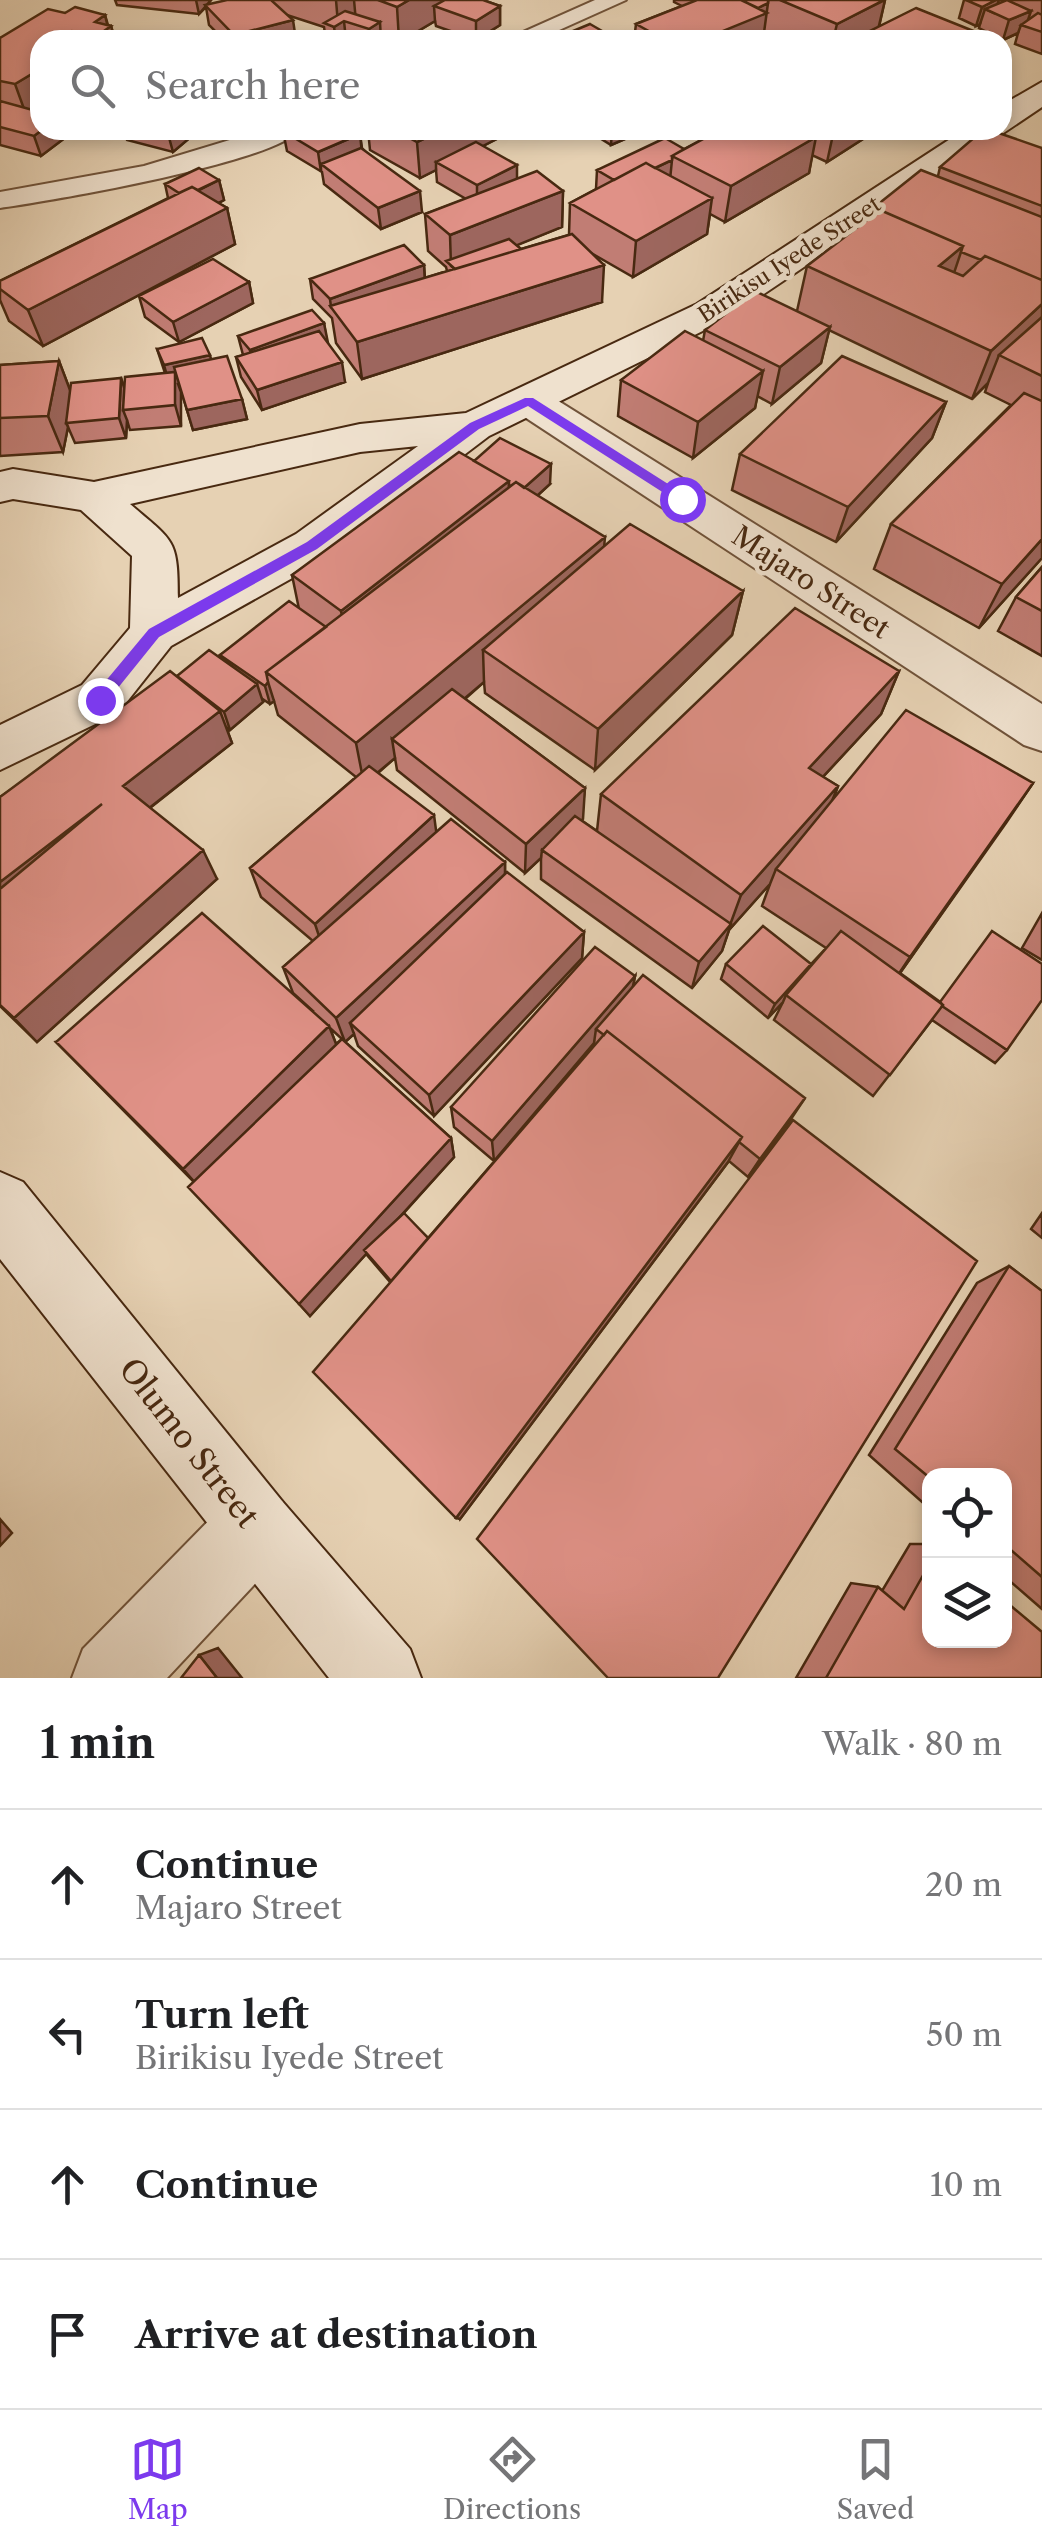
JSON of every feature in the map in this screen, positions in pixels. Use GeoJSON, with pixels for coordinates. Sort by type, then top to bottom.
{"type":"FeatureCollection","features":[{"type":"Feature","properties":{"kind":"street"},"geometry":{"type":"LineString","coordinates":[[1012,113],[1042,92]]}},
{"type":"Feature","properties":{"kind":"street","name":"Birikisu Iyede Street"},"geometry":{"type":"LineString","coordinates":[[154,633],[312,546],[474,426],[710,312],[972,140]]}},
{"type":"Feature","properties":{"kind":"street","name":"Majaro Street"},"geometry":{"type":"LineString","coordinates":[[529,401],[1042,730]]}},
{"type":"Feature","properties":{"kind":"street","name":"Birikisu Iyede Street"},"geometry":{"type":"LineString","coordinates":[[94,497],[360,438],[474,426]]}},
{"type":"Feature","properties":{"kind":"street"},"geometry":{"type":"LineString","coordinates":[[0,487],[13,484],[94,497],[155,551],[154,633],[100,700],[3,751]]}},
{"type":"Feature","properties":{"kind":"street","name":"Olumo Street"},"geometry":{"type":"LineString","coordinates":[[0,1205],[255,1528],[382,1678]]}},
{"type":"Feature","properties":{"kind":"street"},"geometry":{"type":"LineString","coordinates":[[112,1678],[255,1528]]}},
{"type":"Feature","properties":{"kind":"lane"},"geometry":{"type":"LineString","coordinates":[[542,30],[616,0]]}},
{"type":"Feature","properties":{"kind":"lane"},"geometry":{"type":"LineString","coordinates":[[0,200],[72,191],[261,140]]}},
{"type":"Feature","properties":{"kind":"building"},"geometry":{"type":"Polygon","coordinates":[[[227,0],[271,0],[293,20],[254,30],[229,30],[205,5],[227,0]]]}},
{"type":"Feature","properties":{"kind":"building"},"geometry":{"type":"Polygon","coordinates":[[[378,0],[409,0],[397,7],[378,0]]]}},
{"type":"Feature","properties":{"kind":"building"},"geometry":{"type":"Polygon","coordinates":[[[445,0],[483,0],[500,6],[476,21],[434,6],[445,0]]]}},
{"type":"Feature","properties":{"kind":"building"},"geometry":{"type":"Polygon","coordinates":[[[697,0],[741,0],[767,13],[725,30],[647,30],[636,24],[697,0]]]}},
{"type":"Feature","properties":{"kind":"building"},"geometry":{"type":"Polygon","coordinates":[[[741,0],[768,0],[768,3],[758,8],[741,0]]]}},
{"type":"Feature","properties":{"kind":"building"},"geometry":{"type":"Polygon","coordinates":[[[780,0],[884,0],[837,24],[780,0]]]}},
{"type":"Feature","properties":{"kind":"building"},"geometry":{"type":"Polygon","coordinates":[[[966,0],[996,0],[982,7],[966,0]]]}},
{"type":"Feature","properties":{"kind":"building"},"geometry":{"type":"Polygon","coordinates":[[[1007,0],[1031,11],[1009,20],[985,9],[1007,0]]]}},
{"type":"Feature","properties":{"kind":"building"},"geometry":{"type":"Polygon","coordinates":[[[75,7],[105,15],[95,22],[111,26],[105,30],[30,30],[30,75],[15,84],[0,81],[0,38],[48,9],[65,13],[75,7]]]}},
{"type":"Feature","properties":{"kind":"building"},"geometry":{"type":"Polygon","coordinates":[[[916,8],[971,30],[872,30],[916,8]]]}},
{"type":"Feature","properties":{"kind":"building"},"geometry":{"type":"Polygon","coordinates":[[[345,11],[380,22],[369,29],[344,21],[334,27],[324,23],[345,11]]]}},
{"type":"Feature","properties":{"kind":"building"},"geometry":{"type":"Polygon","coordinates":[[[1038,13],[1042,15],[1042,32],[1021,25],[1038,13]]]}},
{"type":"Feature","properties":{"kind":"building"},"geometry":{"type":"Polygon","coordinates":[[[590,24],[600,30],[575,30],[590,24]]]}},
{"type":"Feature","properties":{"kind":"building"},"geometry":{"type":"Polygon","coordinates":[[[0,101],[30,109],[30,135],[0,127],[0,101]]]}},
{"type":"Feature","properties":{"kind":"building"},"geometry":{"type":"Polygon","coordinates":[[[1012,138],[1042,148],[1042,206],[940,167],[971,140],[1012,138]]]}},
{"type":"Feature","properties":{"kind":"building"},"geometry":{"type":"Polygon","coordinates":[[[298,140],[346,140],[318,152],[298,140]]]}},
{"type":"Feature","properties":{"kind":"building"},"geometry":{"type":"Polygon","coordinates":[[[661,140],[684,149],[655,168],[646,163],[614,180],[597,170],[661,140]]]}},
{"type":"Feature","properties":{"kind":"building"},"geometry":{"type":"Polygon","coordinates":[[[702,140],[811,140],[731,186],[672,156],[702,140]]]}},
{"type":"Feature","properties":{"kind":"building"},"geometry":{"type":"Polygon","coordinates":[[[476,142],[517,165],[477,185],[436,162],[476,142]]]}},
{"type":"Feature","properties":{"kind":"building"},"geometry":{"type":"Polygon","coordinates":[[[361,148],[420,191],[378,208],[321,164],[361,148]]]}},
{"type":"Feature","properties":{"kind":"building"},"geometry":{"type":"Polygon","coordinates":[[[646,163],[712,198],[636,241],[570,203],[646,163]]]}},
{"type":"Feature","properties":{"kind":"building"},"geometry":{"type":"Polygon","coordinates":[[[199,168],[219,180],[198,190],[192,187],[179,193],[165,184],[199,168]]]}},
{"type":"Feature","properties":{"kind":"building"},"geometry":{"type":"Polygon","coordinates":[[[921,170],[1042,217],[1042,280],[985,256],[981,260],[961,252],[963,246],[880,210],[874,215],[867,213],[921,170]]]}},
{"type":"Feature","properties":{"kind":"building"},"geometry":{"type":"Polygon","coordinates":[[[537,171],[563,191],[450,235],[425,214],[537,171]]]}},
{"type":"Feature","properties":{"kind":"building"},"geometry":{"type":"Polygon","coordinates":[[[192,187],[227,208],[28,310],[0,289],[0,281],[192,187]]]}},
{"type":"Feature","properties":{"kind":"building"},"geometry":{"type":"Polygon","coordinates":[[[880,210],[963,246],[939,266],[963,276],[985,256],[1042,280],[1042,304],[991,351],[807,266],[880,210]]]}},
{"type":"Feature","properties":{"kind":"building"},"geometry":{"type":"Polygon","coordinates":[[[572,234],[604,265],[357,342],[330,306],[572,234]]]}},
{"type":"Feature","properties":{"kind":"building"},"geometry":{"type":"Polygon","coordinates":[[[509,239],[521,249],[455,269],[446,261],[509,239]]]}},
{"type":"Feature","properties":{"kind":"building"},"geometry":{"type":"Polygon","coordinates":[[[404,245],[424,265],[330,299],[310,279],[404,245]]]}},
{"type":"Feature","properties":{"kind":"building"},"geometry":{"type":"Polygon","coordinates":[[[213,259],[249,282],[173,322],[139,296],[213,259]]]}},
{"type":"Feature","properties":{"kind":"building"},"geometry":{"type":"Polygon","coordinates":[[[755,291],[830,327],[780,367],[705,330],[755,291]]]}},
{"type":"Feature","properties":{"kind":"building"},"geometry":{"type":"Polygon","coordinates":[[[312,310],[324,323],[250,350],[238,336],[312,310]]]}},
{"type":"Feature","properties":{"kind":"building"},"geometry":{"type":"Polygon","coordinates":[[[1042,317],[1042,376],[999,355],[1042,317]]]}},
{"type":"Feature","properties":{"kind":"building"},"geometry":{"type":"Polygon","coordinates":[[[319,331],[342,362],[257,390],[236,357],[319,331]]]}},
{"type":"Feature","properties":{"kind":"building"},"geometry":{"type":"Polygon","coordinates":[[[685,331],[763,371],[698,422],[621,380],[685,331]]]}},
{"type":"Feature","properties":{"kind":"building"},"geometry":{"type":"Polygon","coordinates":[[[202,338],[210,355],[164,365],[157,349],[202,338]]]}},
{"type":"Feature","properties":{"kind":"building"},"geometry":{"type":"Polygon","coordinates":[[[227,356],[242,399],[187,410],[174,367],[227,356]]]}},
{"type":"Feature","properties":{"kind":"building"},"geometry":{"type":"Polygon","coordinates":[[[842,356],[946,402],[848,507],[740,454],[842,356]]]}},
{"type":"Feature","properties":{"kind":"building"},"geometry":{"type":"Polygon","coordinates":[[[59,361],[48,416],[0,418],[0,365],[59,361]]]}},
{"type":"Feature","properties":{"kind":"building"},"geometry":{"type":"Polygon","coordinates":[[[175,372],[175,405],[123,410],[125,377],[175,372]]]}},
{"type":"Feature","properties":{"kind":"building"},"geometry":{"type":"Polygon","coordinates":[[[121,378],[119,418],[66,423],[71,383],[121,378]]]}},
{"type":"Feature","properties":{"kind":"building"},"geometry":{"type":"Polygon","coordinates":[[[1024,393],[1042,401],[1042,539],[1002,584],[891,524],[1024,393]]]}},
{"type":"Feature","properties":{"kind":"building"},"geometry":{"type":"Polygon","coordinates":[[[500,438],[551,464],[524,488],[516,482],[509,487],[509,481],[474,461],[500,438]]]}},
{"type":"Feature","properties":{"kind":"building"},"geometry":{"type":"Polygon","coordinates":[[[459,452],[509,481],[341,611],[292,575],[459,452]]]}},
{"type":"Feature","properties":{"kind":"building"},"geometry":{"type":"Polygon","coordinates":[[[516,482],[605,537],[356,743],[266,672],[516,482]]]}},
{"type":"Feature","properties":{"kind":"building"},"geometry":{"type":"Polygon","coordinates":[[[630,524],[743,591],[598,729],[483,650],[630,524]]]}},
{"type":"Feature","properties":{"kind":"building"},"geometry":{"type":"Polygon","coordinates":[[[1042,567],[1042,611],[1016,597],[1042,567]]]}},
{"type":"Feature","properties":{"kind":"building"},"geometry":{"type":"Polygon","coordinates":[[[289,601],[326,627],[266,672],[265,686],[220,655],[289,601]]]}},
{"type":"Feature","properties":{"kind":"building"},"geometry":{"type":"Polygon","coordinates":[[[795,608],[899,671],[809,768],[838,786],[741,895],[601,794],[795,608]]]}},
{"type":"Feature","properties":{"kind":"building"},"geometry":{"type":"Polygon","coordinates":[[[209,650],[257,684],[224,712],[177,676],[209,650]]]}},
{"type":"Feature","properties":{"kind":"building"},"geometry":{"type":"Polygon","coordinates":[[[170,671],[220,711],[123,786],[203,850],[14,1018],[0,1005],[0,889],[102,804],[0,882],[0,797],[170,671]]]}},
{"type":"Feature","properties":{"kind":"building"},"geometry":{"type":"Polygon","coordinates":[[[452,689],[585,788],[526,844],[392,739],[452,689]]]}},
{"type":"Feature","properties":{"kind":"building"},"geometry":{"type":"Polygon","coordinates":[[[906,710],[1033,783],[910,957],[776,869],[906,710]]]}},
{"type":"Feature","properties":{"kind":"building"},"geometry":{"type":"Polygon","coordinates":[[[369,766],[434,815],[315,924],[250,868],[369,766]]]}},
{"type":"Feature","properties":{"kind":"building"},"geometry":{"type":"Polygon","coordinates":[[[575,816],[731,924],[699,962],[542,850],[575,816]]]}},
{"type":"Feature","properties":{"kind":"building"},"geometry":{"type":"Polygon","coordinates":[[[451,819],[505,862],[336,1018],[283,967],[451,819]]]}},
{"type":"Feature","properties":{"kind":"building"},"geometry":{"type":"Polygon","coordinates":[[[507,872],[584,932],[429,1095],[350,1023],[507,872]]]}},
{"type":"Feature","properties":{"kind":"building"},"geometry":{"type":"Polygon","coordinates":[[[202,913],[329,1026],[183,1169],[56,1042],[202,913]]]}},
{"type":"Feature","properties":{"kind":"building"},"geometry":{"type":"Polygon","coordinates":[[[763,926],[811,964],[775,1004],[726,964],[763,926]]]}},
{"type":"Feature","properties":{"kind":"building"},"geometry":{"type":"Polygon","coordinates":[[[841,931],[943,1005],[890,1075],[786,995],[841,931]]]}},
{"type":"Feature","properties":{"kind":"building"},"geometry":{"type":"Polygon","coordinates":[[[992,931],[1042,964],[1042,1000],[1007,1050],[940,1002],[992,931]]]}},
{"type":"Feature","properties":{"kind":"building"},"geometry":{"type":"Polygon","coordinates":[[[595,947],[635,976],[492,1141],[451,1107],[595,947]]]}},
{"type":"Feature","properties":{"kind":"building"},"geometry":{"type":"Polygon","coordinates":[[[643,975],[805,1098],[760,1159],[739,1142],[742,1137],[607,1031],[604,1035],[596,1029],[643,975]]]}},
{"type":"Feature","properties":{"kind":"building"},"geometry":{"type":"Polygon","coordinates":[[[607,1031],[742,1137],[456,1518],[313,1372],[607,1031]]]}},
{"type":"Feature","properties":{"kind":"building"},"geometry":{"type":"Polygon","coordinates":[[[342,1039],[451,1138],[299,1304],[188,1187],[342,1039]]]}},
{"type":"Feature","properties":{"kind":"building"},"geometry":{"type":"Polygon","coordinates":[[[793,1120],[977,1261],[718,1678],[608,1678],[477,1539],[793,1120]]]}},
{"type":"Feature","properties":{"kind":"building"},"geometry":{"type":"Polygon","coordinates":[[[404,1213],[428,1238],[391,1281],[364,1250],[404,1213]]]}},
{"type":"Feature","properties":{"kind":"building"},"geometry":{"type":"Polygon","coordinates":[[[1009,1266],[1042,1291],[1042,1577],[1012,1551],[1012,1468],[922,1468],[922,1471],[895,1449],[1009,1266]]]}},
{"type":"Feature","properties":{"kind":"building"},"geometry":{"type":"Polygon","coordinates":[[[922,1577],[922,1648],[1012,1648],[1012,1607],[1042,1632],[1042,1678],[826,1678],[878,1587],[904,1609],[922,1577]]]}},
{"type":"Feature","properties":{"kind":"building"},"geometry":{"type":"Polygon","coordinates":[[[199,1655],[217,1678],[181,1678],[199,1655]]]}},
{"type":"Feature","properties":{"kind":"route"},"geometry":{"type":"LineString","coordinates":[[100,700],[154,633],[312,546],[397,487],[474,426],[529,401],[682,499]]}}]}
